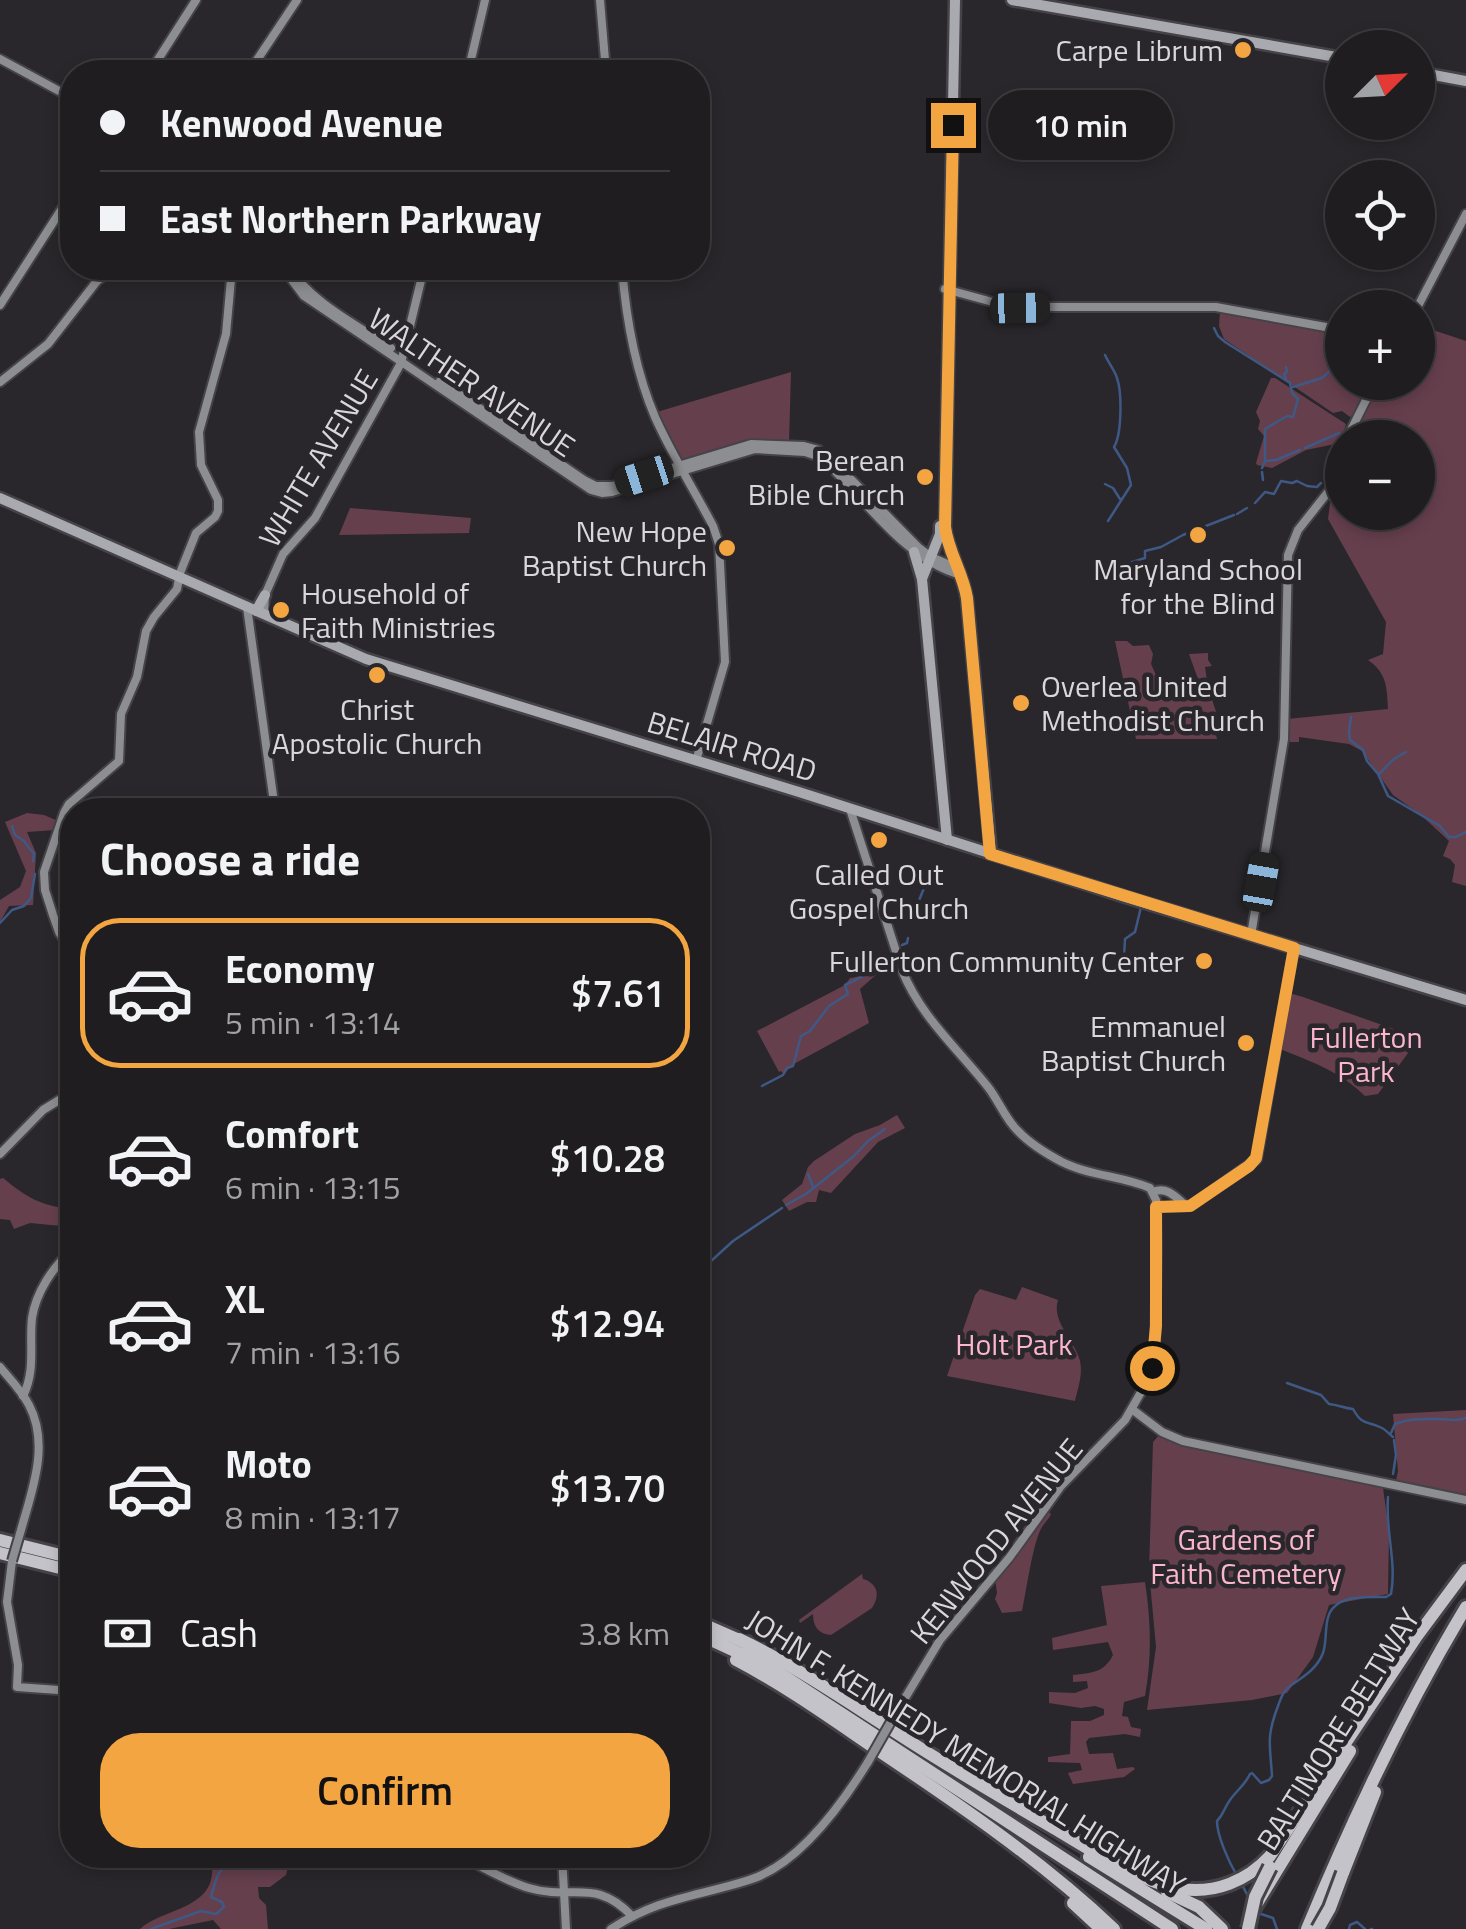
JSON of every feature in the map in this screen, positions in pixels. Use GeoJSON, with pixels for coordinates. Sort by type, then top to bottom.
{"type":"FeatureCollection","features":[{"type":"Feature","properties":{"kind":"highway"},"geometry":{"type":"LineString","coordinates":[[0,1539],[60,1554]]}},
{"type":"Feature","properties":{"kind":"highway"},"geometry":{"type":"LineString","coordinates":[[6,1563],[60,1570]]}},
{"type":"Feature","properties":{"kind":"highway"},"geometry":{"type":"LineString","coordinates":[[739,1639],[795,1668],[993,1792],[1122,1865],[1176,1888],[1200,1890],[1231,1884],[1247,1876],[1273,1852],[1417,1636],[1466,1570]]}},
{"type":"Feature","properties":{"kind":"highway","name":"BALTIMORE BELTWAY"},"geometry":{"type":"LineString","coordinates":[[1244,1929],[1368,1721],[1466,1578]]}},
{"type":"Feature","properties":{"kind":"highway","name":"BALTIMORE BELTWAY"},"geometry":{"type":"LineString","coordinates":[[1307,1929],[1382,1762],[1432,1662],[1466,1607]]}},
{"type":"Feature","properties":{"kind":"highway","name":"JOHN F. KENNEDY MEMORIAL HIGHWAY"},"geometry":{"type":"LineString","coordinates":[[710,1631],[739,1639],[1206,1929]]}},
{"type":"Feature","properties":{"kind":"highway"},"geometry":{"type":"LineString","coordinates":[[1320,1929],[1388,1762],[1452,1631]]}},
{"type":"Feature","properties":{"kind":"highway"},"geometry":{"type":"LineString","coordinates":[[710,1634],[759,1658],[1172,1929]]}},
{"type":"Feature","properties":{"kind":"highway"},"geometry":{"type":"LineString","coordinates":[[710,1635],[760,1664],[1160,1929]]}},
{"type":"Feature","properties":{"kind":"highway","name":"JOHN F. KENNEDY MEMORIAL HIGHWAY"},"geometry":{"type":"LineString","coordinates":[[710,1648],[750,1667],[984,1822],[1114,1929]]}},
{"type":"Feature","properties":{"kind":"highway"},"geometry":{"type":"LineString","coordinates":[[807,1704],[1002,1845],[1099,1929]]}},
{"type":"Feature","properties":{"kind":"highway"},"geometry":{"type":"LineString","coordinates":[[1244,1929],[1270,1867],[1359,1722]]}},
{"type":"Feature","properties":{"kind":"highway"},"geometry":{"type":"LineString","coordinates":[[1320,1929],[1332,1878],[1382,1762]]}},
{"type":"Feature","properties":{"kind":"highway"},"geometry":{"type":"LineString","coordinates":[[1065,1844],[1189,1902],[1222,1929]]}},
{"type":"Feature","properties":{"kind":"main road"},"geometry":{"type":"LineString","coordinates":[[158,60],[196,0]]}},
{"type":"Feature","properties":{"kind":"main road"},"geometry":{"type":"LineString","coordinates":[[258,60],[297,0]]}},
{"type":"Feature","properties":{"kind":"main road"},"geometry":{"type":"LineString","coordinates":[[471,60],[484,0]]}},
{"type":"Feature","properties":{"kind":"main road"},"geometry":{"type":"LineString","coordinates":[[600,0],[605,60]]}},
{"type":"Feature","properties":{"kind":"main road"},"geometry":{"type":"LineString","coordinates":[[953,0],[945,527],[948,546],[960,572],[969,620],[990,854]]}},
{"type":"Feature","properties":{"kind":"main road"},"geometry":{"type":"LineString","coordinates":[[1012,0],[1325,55]]}},
{"type":"Feature","properties":{"kind":"main road"},"geometry":{"type":"LineString","coordinates":[[0,62],[60,94]]}},
{"type":"Feature","properties":{"kind":"main road"},"geometry":{"type":"LineString","coordinates":[[1435,75],[1466,80]]}},
{"type":"Feature","properties":{"kind":"main road"},"geometry":{"type":"LineString","coordinates":[[0,305],[60,211]]}},
{"type":"Feature","properties":{"kind":"main road"},"geometry":{"type":"LineString","coordinates":[[1426,290],[1466,214]]}},
{"type":"Feature","properties":{"kind":"main road"},"geometry":{"type":"LineString","coordinates":[[0,382],[48,344],[98,280]]}},
{"type":"Feature","properties":{"kind":"main road"},"geometry":{"type":"LineString","coordinates":[[76,798],[119,761],[121,714],[137,677],[146,631],[183,582],[196,533],[215,517],[218,509],[218,500],[201,466],[199,432],[225,338],[231,280]]}},
{"type":"Feature","properties":{"kind":"main road","name":"WALTHER AVENUE"},"geometry":{"type":"LineString","coordinates":[[298,280],[403,359],[592,490],[612,492],[756,444],[814,448],[836,464],[930,560]]}},
{"type":"Feature","properties":{"kind":"main road","name":"WHITE AVENUE"},"geometry":{"type":"LineString","coordinates":[[265,596],[283,554],[315,518],[403,359],[421,280]]}},
{"type":"Feature","properties":{"kind":"main road"},"geometry":{"type":"LineString","coordinates":[[623,280],[627,322],[654,415],[718,539],[726,657],[696,761]]}},
{"type":"Feature","properties":{"kind":"main road"},"geometry":{"type":"LineString","coordinates":[[947,290],[1011,308],[1216,307],[1325,327]]}},
{"type":"Feature","properties":{"kind":"main road"},"geometry":{"type":"LineString","coordinates":[[922,579],[940,534],[945,434]]}},
{"type":"Feature","properties":{"kind":"main road","name":"WALTHER AVENUE"},"geometry":{"type":"LineString","coordinates":[[682,468],[760,449],[812,454],[830,466],[914,552],[960,572]]}},
{"type":"Feature","properties":{"kind":"main road","name":"BELAIR ROAD"},"geometry":{"type":"LineString","coordinates":[[0,498],[366,660],[1466,1000]]}},
{"type":"Feature","properties":{"kind":"main road"},"geometry":{"type":"LineString","coordinates":[[1251,934],[1284,737],[1287,561],[1298,530],[1325,498]]}},
{"type":"Feature","properties":{"kind":"main road"},"geometry":{"type":"LineString","coordinates":[[914,552],[922,579],[946,840]]}},
{"type":"Feature","properties":{"kind":"main road"},"geometry":{"type":"LineString","coordinates":[[265,596],[256,610],[275,798]]}},
{"type":"Feature","properties":{"kind":"main road"},"geometry":{"type":"LineString","coordinates":[[850,809],[910,989],[924,1012],[986,1084],[1009,1121],[1058,1160],[1140,1184],[1153,1192],[1171,1193],[1188,1206]]}},
{"type":"Feature","properties":{"kind":"main road"},"geometry":{"type":"LineString","coordinates":[[60,825],[45,868],[44,885],[60,934]]}},
{"type":"Feature","properties":{"kind":"main road"},"geometry":{"type":"LineString","coordinates":[[1156,1207],[1188,1206],[1249,1166],[1258,1155],[1294,948]]}},
{"type":"Feature","properties":{"kind":"main road"},"geometry":{"type":"LineString","coordinates":[[0,1154],[43,1110],[60,1099]]}},
{"type":"Feature","properties":{"kind":"main road","name":"KENWOOD AVENUE"},"geometry":{"type":"LineString","coordinates":[[611,1929],[665,1901],[752,1879],[796,1851],[852,1787],[940,1640],[1009,1558],[1061,1486],[1133,1410],[1152,1368],[1155,1342],[1153,1192]]}},
{"type":"Feature","properties":{"kind":"main road"},"geometry":{"type":"LineString","coordinates":[[23,1396],[32,1372],[33,1312],[60,1262]]}},
{"type":"Feature","properties":{"kind":"main road"},"geometry":{"type":"LineString","coordinates":[[1,1367],[35,1418],[39,1447],[20,1530],[6,1563],[17,1687],[60,1690]]}},
{"type":"Feature","properties":{"kind":"main road"},"geometry":{"type":"LineString","coordinates":[[1133,1410],[1183,1441],[1466,1500]]}},
{"type":"Feature","properties":{"kind":"main road"},"geometry":{"type":"LineString","coordinates":[[486,1868],[529,1888],[603,1894],[632,1916]]}},
{"type":"Feature","properties":{"kind":"main road"},"geometry":{"type":"LineString","coordinates":[[563,1868],[566,1929]]}},
{"type":"Feature","properties":{"kind":"green space"},"geometry":{"type":"Polygon","coordinates":[[[1220,312],[1325,330],[1325,400],[1361,400],[1354,414],[1350,417],[1342,411],[1333,413],[1224,339],[1219,326],[1220,312]]]}},
{"type":"Feature","properties":{"kind":"green space"},"geometry":{"type":"Polygon","coordinates":[[[1435,331],[1466,341],[1466,886],[1452,882],[1455,865],[1443,856],[1449,841],[1393,795],[1362,751],[1349,744],[1299,737],[1299,742],[1290,742],[1287,736],[1287,719],[1388,709],[1382,676],[1368,660],[1383,654],[1386,622],[1334,530],[1435,530],[1435,420],[1360,420],[1370,400],[1435,400],[1435,331]]]}},
{"type":"Feature","properties":{"kind":"green space"},"geometry":{"type":"Polygon","coordinates":[[[791,372],[789,442],[745,442],[682,461],[657,412],[791,372]]]}},
{"type":"Feature","properties":{"kind":"green space"},"geometry":{"type":"Polygon","coordinates":[[[1271,378],[1275,378],[1340,420],[1325,420],[1325,446],[1306,450],[1272,468],[1256,463],[1264,436],[1258,429],[1256,412],[1271,378]]]}},
{"type":"Feature","properties":{"kind":"green space"},"geometry":{"type":"Polygon","coordinates":[[[350,508],[471,518],[469,533],[339,535],[350,508]]]}},
{"type":"Feature","properties":{"kind":"green space"},"geometry":{"type":"Polygon","coordinates":[[[1115,641],[1149,645],[1153,654],[1151,664],[1160,684],[1168,687],[1198,679],[1189,654],[1208,653],[1212,666],[1205,667],[1219,721],[1212,719],[1217,739],[1136,739],[1115,641]]]}},
{"type":"Feature","properties":{"kind":"green space"},"geometry":{"type":"Polygon","coordinates":[[[27,813],[58,821],[55,830],[27,832],[36,853],[33,905],[9,906],[0,922],[0,900],[20,887],[26,871],[5,822],[27,813]]]}},
{"type":"Feature","properties":{"kind":"green space"},"geometry":{"type":"Polygon","coordinates":[[[879,969],[860,989],[869,1023],[792,1065],[784,1074],[779,1072],[757,1031],[845,985],[850,978],[879,969]]]}},
{"type":"Feature","properties":{"kind":"green space","name":"Fullerton Park"},"geometry":{"type":"Polygon","coordinates":[[[1289,993],[1419,1038],[1378,1094],[1365,1096],[1335,1074],[1280,1049],[1289,993]]]}},
{"type":"Feature","properties":{"kind":"green space"},"geometry":{"type":"Polygon","coordinates":[[[897,1115],[905,1128],[878,1142],[831,1193],[819,1190],[816,1202],[789,1211],[782,1200],[802,1184],[814,1161],[855,1134],[897,1115]]]}},
{"type":"Feature","properties":{"kind":"green space"},"geometry":{"type":"Polygon","coordinates":[[[0,1179],[35,1200],[60,1207],[60,1226],[30,1223],[14,1229],[10,1220],[0,1219],[0,1179]]]}},
{"type":"Feature","properties":{"kind":"green space","name":"Holt Park"},"geometry":{"type":"Polygon","coordinates":[[[1022,1287],[1058,1300],[1058,1316],[1080,1361],[1075,1401],[947,1376],[980,1289],[1016,1300],[1022,1287]]]}},
{"type":"Feature","properties":{"kind":"green space"},"geometry":{"type":"Polygon","coordinates":[[[1466,1410],[1466,1496],[1396,1481],[1393,1414],[1466,1410]]]}},
{"type":"Feature","properties":{"kind":"green space","name":"Gardens of Faith Cemetery"},"geometry":{"type":"Polygon","coordinates":[[[1160,1434],[1185,1444],[1383,1488],[1389,1531],[1388,1594],[1329,1605],[1313,1657],[1287,1693],[1147,1710],[1156,1647],[1149,1571],[1153,1442],[1160,1434]]]}},
{"type":"Feature","properties":{"kind":"green space"},"geometry":{"type":"Polygon","coordinates":[[[1047,1510],[1051,1514],[1036,1544],[1022,1611],[1002,1613],[995,1599],[995,1577],[1047,1510]]]}},
{"type":"Feature","properties":{"kind":"green space"},"geometry":{"type":"Polygon","coordinates":[[[862,1574],[876,1590],[872,1608],[831,1635],[817,1629],[813,1614],[800,1623],[799,1620],[862,1574]]]}},
{"type":"Feature","properties":{"kind":"green space"},"geometry":{"type":"Polygon","coordinates":[[[1145,1582],[1150,1639],[1145,1696],[1124,1702],[1122,1716],[1128,1717],[1131,1727],[1141,1729],[1140,1737],[1125,1734],[1089,1738],[1086,1742],[1089,1754],[1113,1753],[1117,1769],[1135,1769],[1124,1777],[1073,1784],[1068,1773],[1082,1770],[1080,1763],[1048,1762],[1048,1757],[1070,1754],[1071,1721],[1090,1721],[1104,1715],[1104,1709],[1049,1703],[1049,1692],[1075,1693],[1088,1688],[1087,1681],[1073,1682],[1073,1675],[1101,1669],[1113,1655],[1108,1642],[1053,1650],[1052,1638],[1107,1625],[1101,1586],[1145,1582]]]}},
{"type":"Feature","properties":{"kind":"green space"},"geometry":{"type":"Polygon","coordinates":[[[288,1868],[286,1875],[270,1887],[258,1887],[259,1898],[266,1905],[268,1929],[221,1929],[213,1920],[169,1929],[140,1929],[200,1897],[207,1890],[212,1870],[288,1868]]]}},
{"type":"Feature","properties":{"kind":"waterway"},"geometry":{"type":"LineString","coordinates":[[1214,328],[1225,342],[1290,383],[1298,399],[1293,417],[1287,416],[1265,429],[1262,468]]}},
{"type":"Feature","properties":{"kind":"waterway"},"geometry":{"type":"LineString","coordinates":[[1105,355],[1120,393],[1120,423],[1114,447],[1127,468],[1131,485],[1108,521]]}},
{"type":"Feature","properties":{"kind":"waterway"},"geometry":{"type":"LineString","coordinates":[[1286,367],[1286,379]]}},
{"type":"Feature","properties":{"kind":"waterway"},"geometry":{"type":"LineString","coordinates":[[1293,387],[1325,375]]}},
{"type":"Feature","properties":{"kind":"waterway"},"geometry":{"type":"LineString","coordinates":[[1305,448],[1325,439]]}},
{"type":"Feature","properties":{"kind":"waterway"},"geometry":{"type":"LineString","coordinates":[[1266,461],[1300,450]]}},
{"type":"Feature","properties":{"kind":"waterway"},"geometry":{"type":"LineString","coordinates":[[1262,472],[1263,480]]}},
{"type":"Feature","properties":{"kind":"waterway"},"geometry":{"type":"LineString","coordinates":[[1255,503],[1265,492],[1274,494],[1281,481],[1317,487],[1321,483]]}},
{"type":"Feature","properties":{"kind":"waterway"},"geometry":{"type":"LineString","coordinates":[[1105,484],[1120,499]]}},
{"type":"Feature","properties":{"kind":"waterway"},"geometry":{"type":"LineString","coordinates":[[1237,514],[1247,508]]}},
{"type":"Feature","properties":{"kind":"waterway"},"geometry":{"type":"LineString","coordinates":[[1129,563],[1145,558],[1145,551],[1234,515]]}},
{"type":"Feature","properties":{"kind":"waterway"},"geometry":{"type":"LineString","coordinates":[[1101,577],[1108,569],[1127,564]]}},
{"type":"Feature","properties":{"kind":"waterway"},"geometry":{"type":"LineString","coordinates":[[1351,717],[1350,740],[1363,750],[1388,796],[1440,826],[1449,837],[1466,832]]}},
{"type":"Feature","properties":{"kind":"waterway"},"geometry":{"type":"LineString","coordinates":[[1380,773],[1406,752]]}},
{"type":"Feature","properties":{"kind":"waterway"},"geometry":{"type":"LineString","coordinates":[[12,826],[15,835],[34,854],[33,861]]}},
{"type":"Feature","properties":{"kind":"waterway"},"geometry":{"type":"LineString","coordinates":[[0,923],[31,898],[35,874]]}},
{"type":"Feature","properties":{"kind":"waterway"},"geometry":{"type":"LineString","coordinates":[[912,918],[928,878]]}},
{"type":"Feature","properties":{"kind":"waterway"},"geometry":{"type":"LineString","coordinates":[[1124,956],[1125,939],[1135,932],[1141,907]]}},
{"type":"Feature","properties":{"kind":"waterway"},"geometry":{"type":"LineString","coordinates":[[902,945],[908,938]]}},
{"type":"Feature","properties":{"kind":"waterway"},"geometry":{"type":"LineString","coordinates":[[762,1086],[793,1066],[801,1036],[810,1031],[829,1006],[848,994],[845,985],[876,970],[880,954]]}},
{"type":"Feature","properties":{"kind":"waterway"},"geometry":{"type":"LineString","coordinates":[[786,1205],[806,1194],[885,1129]]}},
{"type":"Feature","properties":{"kind":"waterway"},"geometry":{"type":"LineString","coordinates":[[808,1174],[813,1187]]}},
{"type":"Feature","properties":{"kind":"waterway"},"geometry":{"type":"LineString","coordinates":[[710,1262],[733,1241],[782,1208]]}},
{"type":"Feature","properties":{"kind":"waterway"},"geometry":{"type":"LineString","coordinates":[[1287,1383],[1321,1395],[1329,1404],[1353,1409],[1363,1421],[1393,1437]]}},
{"type":"Feature","properties":{"kind":"waterway"},"geometry":{"type":"LineString","coordinates":[[1391,1433],[1395,1424],[1406,1421],[1466,1418]]}},
{"type":"Feature","properties":{"kind":"waterway"},"geometry":{"type":"LineString","coordinates":[[1393,1474],[1394,1440]]}},
{"type":"Feature","properties":{"kind":"waterway"},"geometry":{"type":"LineString","coordinates":[[1237,1876],[1221,1841],[1217,1821],[1250,1774],[1261,1783],[1272,1776],[1270,1734],[1278,1706],[1286,1690],[1320,1659],[1333,1608],[1351,1599],[1391,1594],[1388,1497]]}},
{"type":"Feature","properties":{"kind":"waterway"},"geometry":{"type":"LineString","coordinates":[[151,1929],[201,1911],[216,1914],[224,1907],[211,1897],[223,1868]]}},
{"type":"Feature","properties":{"kind":"waterway"},"geometry":{"type":"LineString","coordinates":[[1241,1883],[1249,1898]]}},
{"type":"Feature","properties":{"kind":"waterway"},"geometry":{"type":"LineString","coordinates":[[1258,1913],[1273,1918],[1277,1929]]}},
{"type":"Feature","properties":{"kind":"waterway"},"geometry":{"type":"LineString","coordinates":[[1349,1929],[1357,1922],[1365,1929]]}},
{"type":"Feature","properties":{"kind":"place","name":"Carpe Librum"},"geometry":{"type":"Point","coordinates":[1243,50]}},
{"type":"Feature","properties":{"kind":"place","name":"Berean Bible Church"},"geometry":{"type":"Point","coordinates":[925,477]}},
{"type":"Feature","properties":{"kind":"place","name":"Maryland School for the Blind"},"geometry":{"type":"Point","coordinates":[1198,535]}},
{"type":"Feature","properties":{"kind":"place","name":"New Hope Baptist Church"},"geometry":{"type":"Point","coordinates":[727,548]}},
{"type":"Feature","properties":{"kind":"place","name":"Household of Faith Ministries"},"geometry":{"type":"Point","coordinates":[281,610]}},
{"type":"Feature","properties":{"kind":"place","name":"Christ Apostolic Church"},"geometry":{"type":"Point","coordinates":[377,675]}},
{"type":"Feature","properties":{"kind":"place","name":"Overlea United Methodist Church"},"geometry":{"type":"Point","coordinates":[1021,703]}},
{"type":"Feature","properties":{"kind":"place","name":"Called Out Gospel Church"},"geometry":{"type":"Point","coordinates":[879,840]}},
{"type":"Feature","properties":{"kind":"place","name":"Fullerton Community Center"},"geometry":{"type":"Point","coordinates":[1204,961]}},
{"type":"Feature","properties":{"kind":"place","name":"Emmanuel Baptist Church"},"geometry":{"type":"Point","coordinates":[1246,1043]}},
{"type":"Feature","properties":{"kind":"route"},"geometry":{"type":"LineString","coordinates":[[953,125],[945,527],[967,598],[990,854],[1294,948],[1256,1158],[1190,1206],[1156,1207],[1152,1368]]}}]}
